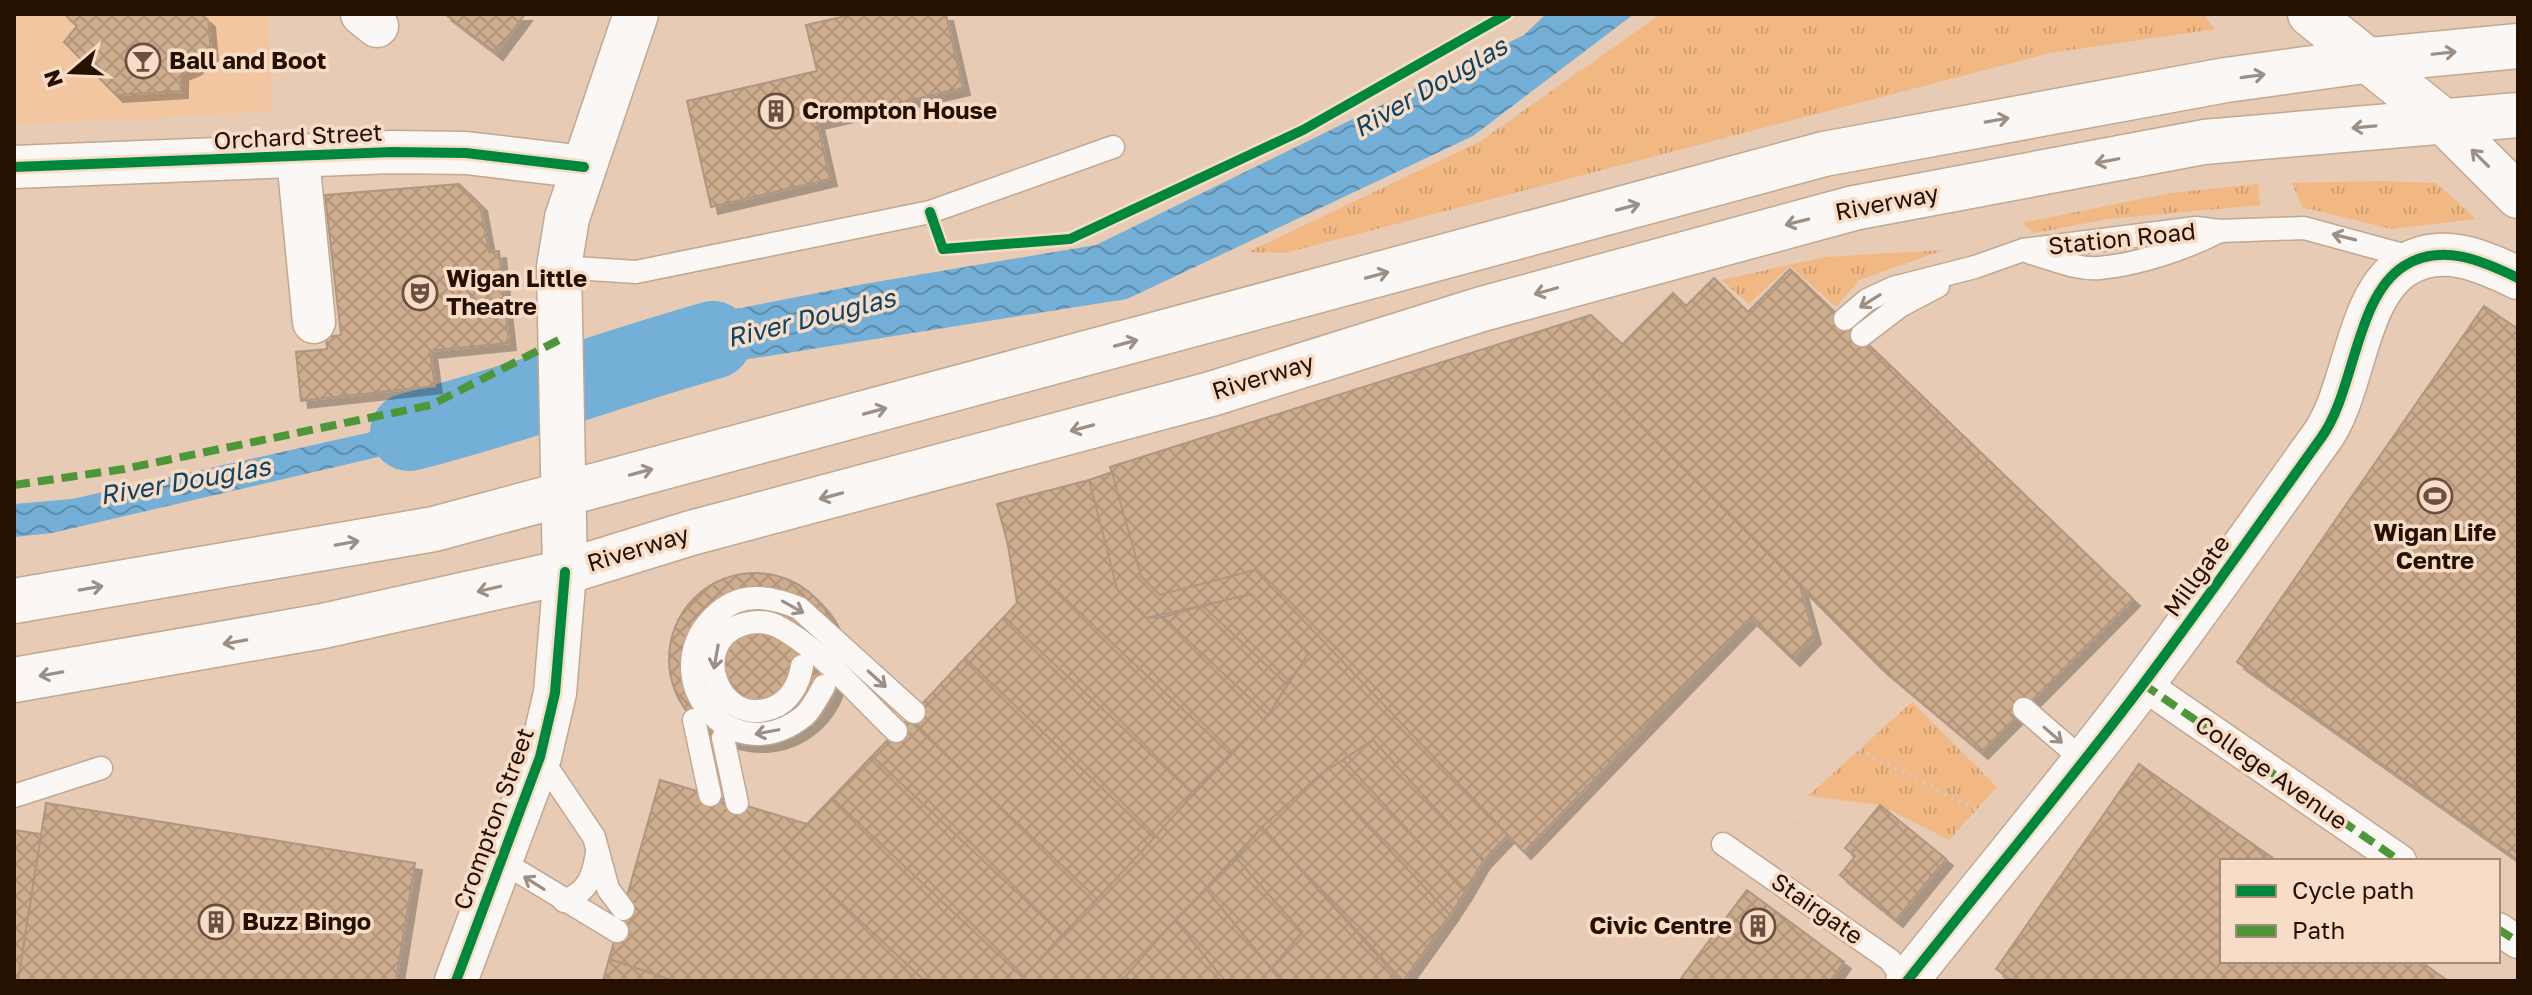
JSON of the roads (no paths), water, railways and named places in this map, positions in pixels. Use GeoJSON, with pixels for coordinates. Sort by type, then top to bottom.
{"type":"FeatureCollection","features":[{"type":"Feature","properties":{"kind":"main road","name":"Crompton Street"},"geometry":{"type":"LineString","coordinates":[[565,572],[566,492],[559,357],[559,267],[567,218],[636,14]]}},
{"type":"Feature","properties":{"kind":"main road"},"geometry":{"type":"LineString","coordinates":[[2310,14],[2442,120],[2518,196]]}},
{"type":"Feature","properties":{"kind":"main road"},"geometry":{"type":"LineString","coordinates":[[14,601],[434,529],[1824,154],[2226,80],[2371,60],[2518,46]]}},
{"type":"Feature","properties":{"kind":"main road","name":"Riverway"},"geometry":{"type":"LineString","coordinates":[[14,680],[323,626],[565,572],[691,533],[1211,394],[1482,309],[1854,208],[2204,142],[2518,115]]}},
{"type":"Feature","properties":{"kind":"street","name":"Orchard Street"},"geometry":{"type":"LineString","coordinates":[[14,167],[392,152],[466,153],[584,167]]}},
{"type":"Feature","properties":{"kind":"street"},"geometry":{"type":"LineString","coordinates":[[298,158],[314,322]]}},
{"type":"Feature","properties":{"kind":"street"},"geometry":{"type":"LineString","coordinates":[[2419,259],[2446,254],[2477,259],[2518,278]]}},
{"type":"Feature","properties":{"kind":"street","name":"Millgate"},"geometry":{"type":"LineString","coordinates":[[1906,981],[2143,684],[2326,432],[2381,291],[2403,267],[2419,259]]}},
{"type":"Feature","properties":{"kind":"street","name":"Crompton Street"},"geometry":{"type":"LineString","coordinates":[[456,981],[540,757],[555,693],[565,572]]}},
{"type":"Feature","properties":{"kind":"street","name":"College Avenue"},"geometry":{"type":"LineString","coordinates":[[2143,684],[2397,859]]}},
{"type":"Feature","properties":{"kind":"street"},"geometry":{"type":"LineString","coordinates":[[2500,930],[2518,942]]}},
{"type":"Feature","properties":{"kind":"lane"},"geometry":{"type":"LineString","coordinates":[[559,267],[636,272],[930,212],[1113,147]]}},
{"type":"Feature","properties":{"kind":"lane","name":"Station Road"},"geometry":{"type":"LineString","coordinates":[[1854,327],[1867,300],[1893,288],[1975,267],[2023,250],[2196,228],[2220,231],[2304,228],[2419,259]]}},
{"type":"Feature","properties":{"kind":"lane"},"geometry":{"type":"LineString","coordinates":[[824,686],[806,715],[784,728],[756,735],[729,729],[710,715],[692,684],[693,646],[706,622],[728,604],[751,598],[776,598],[799,608],[914,712]]}},
{"type":"Feature","properties":{"kind":"lane"},"geometry":{"type":"LineString","coordinates":[[802,666],[792,694],[776,707],[743,711],[727,701],[717,687],[714,652],[721,637],[733,628],[750,622],[770,623],[792,634],[896,731]]}},
{"type":"Feature","properties":{"kind":"lane"},"geometry":{"type":"LineString","coordinates":[[2024,709],[2083,760]]}},
{"type":"Feature","properties":{"kind":"lane"},"geometry":{"type":"LineString","coordinates":[[694,720],[710,795]]}},
{"type":"Feature","properties":{"kind":"lane"},"geometry":{"type":"LineString","coordinates":[[723,738],[737,803]]}},
{"type":"Feature","properties":{"kind":"lane"},"geometry":{"type":"LineString","coordinates":[[540,757],[576,805],[597,848],[608,889],[623,909]]}},
{"type":"Feature","properties":{"kind":"lane"},"geometry":{"type":"LineString","coordinates":[[14,796],[101,768]]}},
{"type":"Feature","properties":{"kind":"lane","name":"Stairgate"},"geometry":{"type":"LineString","coordinates":[[1723,844],[1890,960],[1906,981]]}},
{"type":"Feature","properties":{"kind":"lane"},"geometry":{"type":"LineString","coordinates":[[564,901],[578,895],[593,877],[597,848]]}},
{"type":"Feature","properties":{"kind":"lane"},"geometry":{"type":"LineString","coordinates":[[501,861],[617,931]]}},
{"type":"Feature","properties":{"kind":"water"},"geometry":{"type":"Polygon","coordinates":[[[1546,14],[1634,14],[1473,136],[1127,299],[610,381],[607,334],[864,284],[1096,245],[1524,35],[1546,14]]]}},
{"type":"Feature","properties":{"kind":"water"},"geometry":{"type":"Polygon","coordinates":[[[511,381],[515,425],[52,533],[14,537],[14,504],[72,499],[443,416],[511,381]]]}},
{"type":"Feature","properties":{"kind":"waterway","name":"River Douglas"},"geometry":{"type":"LineString","coordinates":[[409,432],[713,340]]}},
{"type":"Feature","properties":{"kind":"place","name":"Ball and Boot"},"geometry":{"type":"Point","coordinates":[143,61]}},
{"type":"Feature","properties":{"kind":"place","name":"Crompton House"},"geometry":{"type":"Point","coordinates":[776,111]}},
{"type":"Feature","properties":{"kind":"place","name":"Wigan Little Theatre"},"geometry":{"type":"Point","coordinates":[420,293]}},
{"type":"Feature","properties":{"kind":"place","name":"Wigan Life Centre"},"geometry":{"type":"Point","coordinates":[2435,496]}},
{"type":"Feature","properties":{"kind":"place","name":"Buzz Bingo"},"geometry":{"type":"Point","coordinates":[216,922]}},
{"type":"Feature","properties":{"kind":"place","name":"Civic Centre"},"geometry":{"type":"Point","coordinates":[1758,926]}}]}
